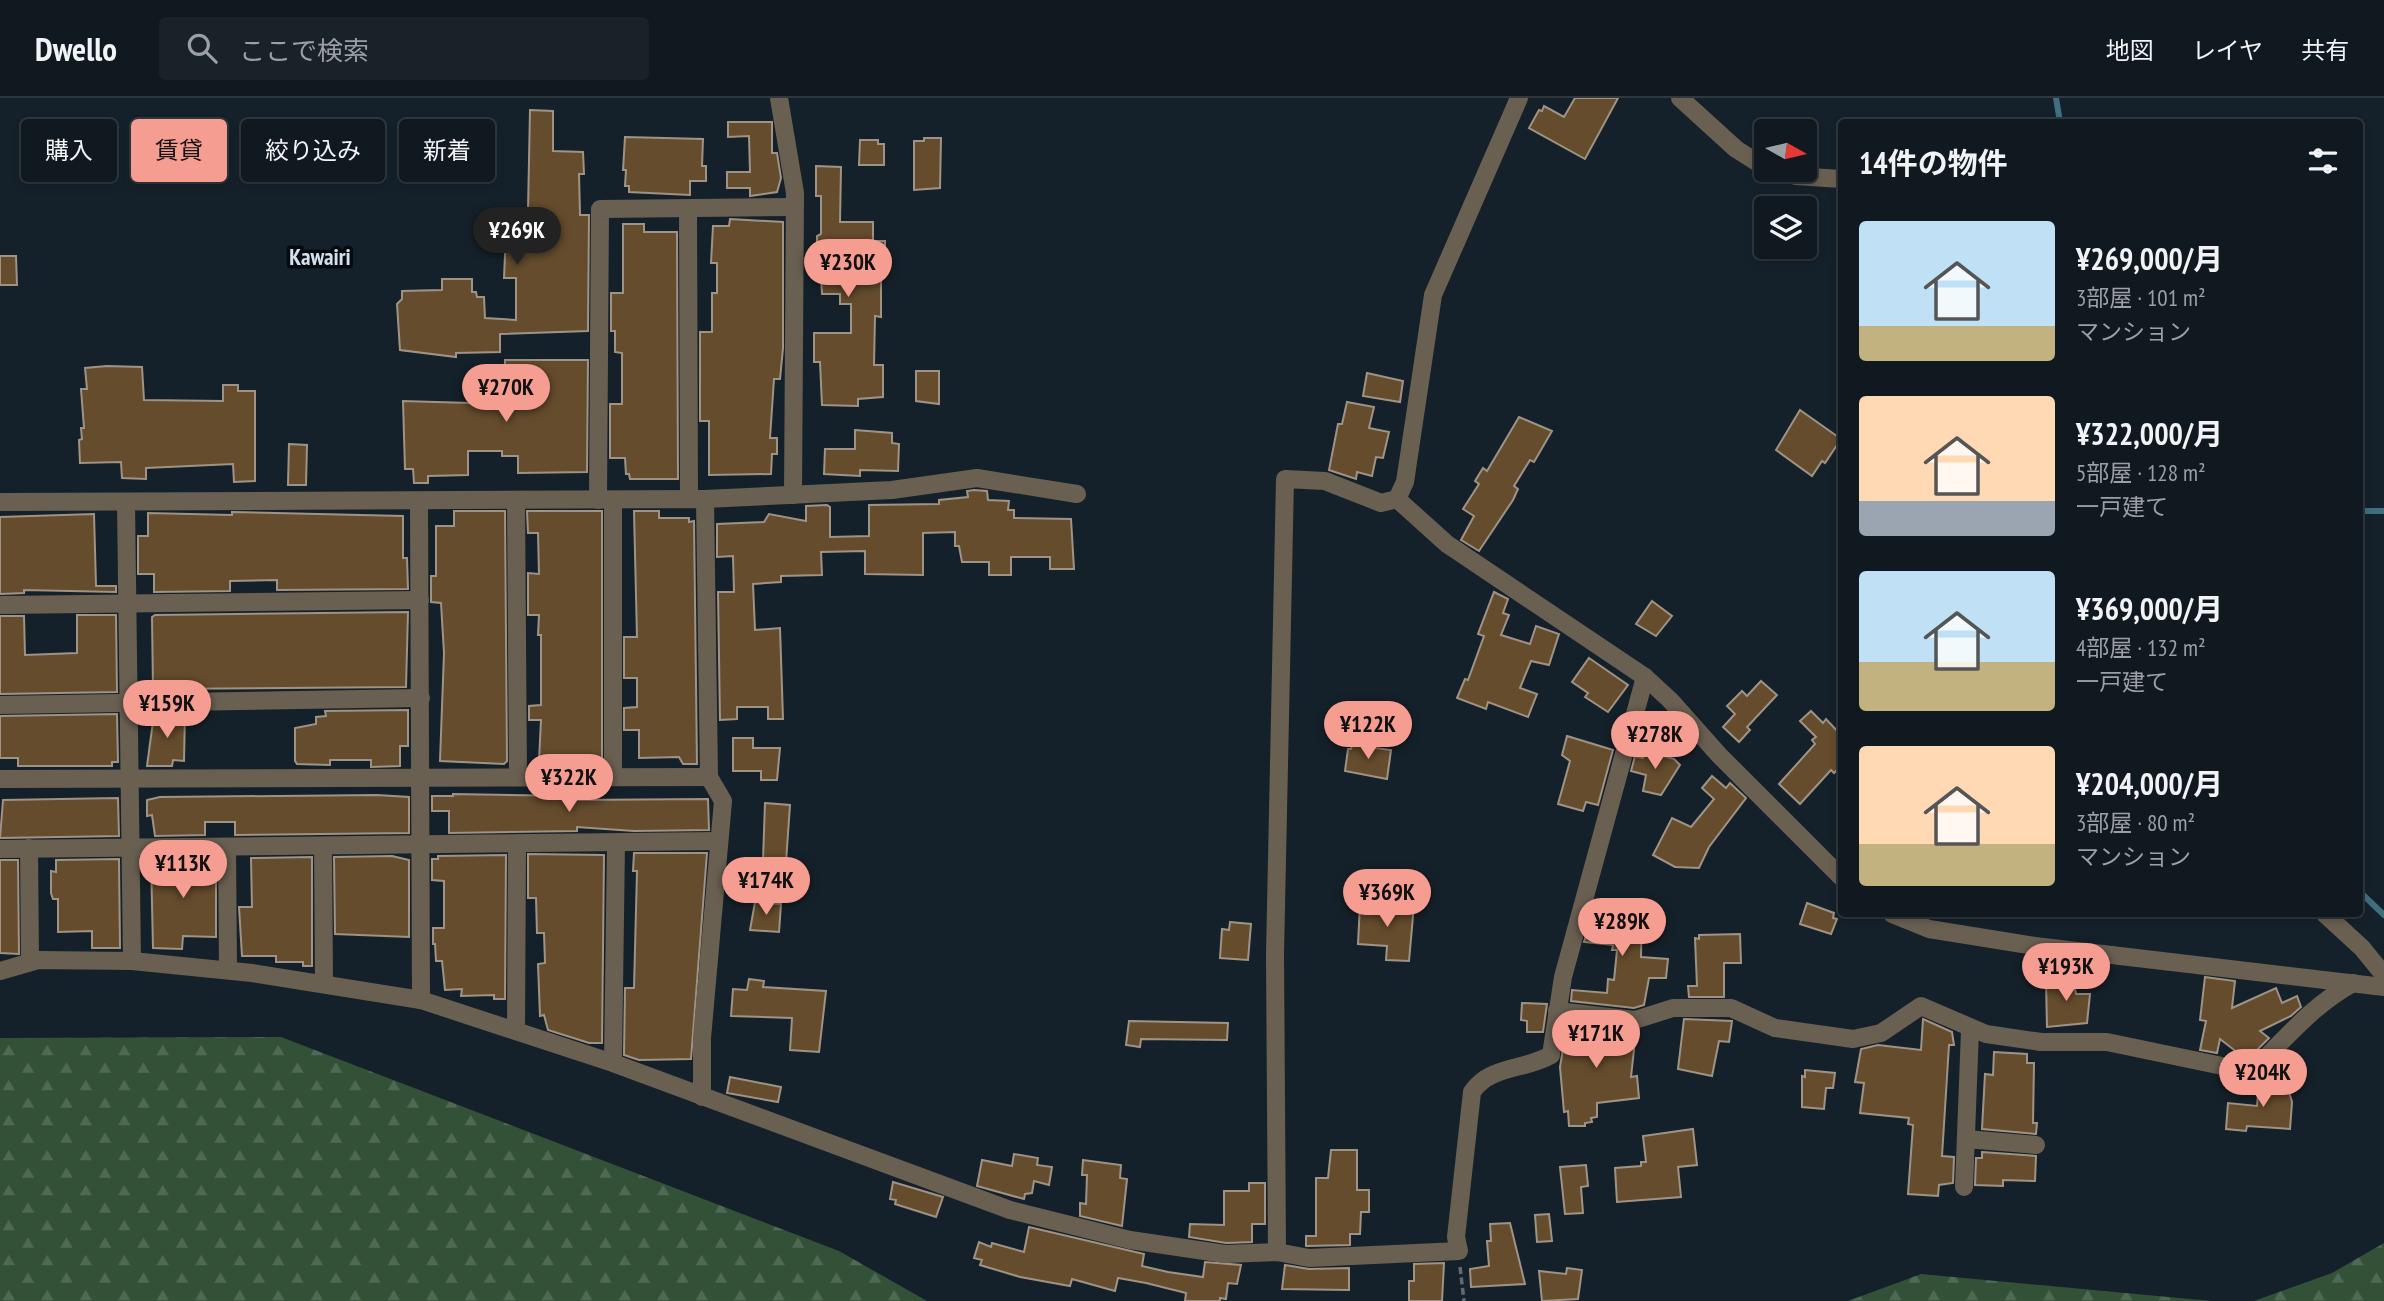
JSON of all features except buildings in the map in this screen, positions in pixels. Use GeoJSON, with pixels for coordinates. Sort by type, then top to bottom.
{"type":"FeatureCollection","features":[{"type":"Feature","properties":{"kind":"street"},"geometry":{"type":"LineString","coordinates":[[779,98],[795,193],[793,495]]}},
{"type":"Feature","properties":{"kind":"street"},"geometry":{"type":"LineString","coordinates":[[1397,499],[1405,482],[1433,295],[1519,98]]}},
{"type":"Feature","properties":{"kind":"street"},"geometry":{"type":"LineString","coordinates":[[1680,98],[1736,149],[1754,160]]}},
{"type":"Feature","properties":{"kind":"street"},"geometry":{"type":"LineString","coordinates":[[1817,177],[1838,179]]}},
{"type":"Feature","properties":{"kind":"street"},"geometry":{"type":"LineString","coordinates":[[614,777],[605,500],[600,209],[793,208]]}},
{"type":"Feature","properties":{"kind":"street"},"geometry":{"type":"LineString","coordinates":[[688,209],[709,777],[723,801],[702,1038],[702,1097]]}},
{"type":"Feature","properties":{"kind":"street"},"geometry":{"type":"LineString","coordinates":[[0,502],[126,504],[697,499],[892,490],[978,478],[1077,494]]}},
{"type":"Feature","properties":{"kind":"street"},"geometry":{"type":"LineString","coordinates":[[1277,1252],[1275,954],[1285,479],[1325,481],[1381,503],[1397,499]]}},
{"type":"Feature","properties":{"kind":"street"},"geometry":{"type":"LineString","coordinates":[[1397,499],[1447,544],[1644,677],[1670,700],[1718,755],[1838,874]]}},
{"type":"Feature","properties":{"kind":"street"},"geometry":{"type":"LineString","coordinates":[[516,501],[519,777]]}},
{"type":"Feature","properties":{"kind":"street"},"geometry":{"type":"LineString","coordinates":[[419,502],[421,1000]]}},
{"type":"Feature","properties":{"kind":"street"},"geometry":{"type":"LineString","coordinates":[[126,504],[132,961]]}},
{"type":"Feature","properties":{"kind":"street"},"geometry":{"type":"LineString","coordinates":[[0,604],[420,600]]}},
{"type":"Feature","properties":{"kind":"street"},"geometry":{"type":"LineString","coordinates":[[0,971],[30,962],[132,961],[228,970],[421,1000],[613,1063],[1010,1210],[1130,1240],[1225,1254],[1277,1252],[1332,1258],[1459,1251],[1456,1237],[1472,1092],[1479,1081],[1495,1073],[1536,1064],[1551,1055],[1557,1011],[1644,677]]}},
{"type":"Feature","properties":{"kind":"street"},"geometry":{"type":"LineString","coordinates":[[0,705],[421,698]]}},
{"type":"Feature","properties":{"kind":"street"},"geometry":{"type":"LineString","coordinates":[[0,779],[709,777]]}},
{"type":"Feature","properties":{"kind":"street"},"geometry":{"type":"LineString","coordinates":[[0,849],[719,841]]}},
{"type":"Feature","properties":{"kind":"street"},"geometry":{"type":"LineString","coordinates":[[613,1063],[616,842]]}},
{"type":"Feature","properties":{"kind":"street"},"geometry":{"type":"LineString","coordinates":[[516,1031],[517,844]]}},
{"type":"Feature","properties":{"kind":"street"},"geometry":{"type":"LineString","coordinates":[[323,846],[324,984]]}},
{"type":"Feature","properties":{"kind":"street"},"geometry":{"type":"LineString","coordinates":[[227,847],[228,970]]}},
{"type":"Feature","properties":{"kind":"street"},"geometry":{"type":"LineString","coordinates":[[29,848],[30,962]]}},
{"type":"Feature","properties":{"kind":"street"},"geometry":{"type":"LineString","coordinates":[[1898,917],[1948,933],[2384,986]]}},
{"type":"Feature","properties":{"kind":"street"},"geometry":{"type":"LineString","coordinates":[[2328,917],[2362,948],[2384,975]]}},
{"type":"Feature","properties":{"kind":"street"},"geometry":{"type":"LineString","coordinates":[[1557,1011],[1635,1020],[1673,1008],[1731,1008],[1776,1028],[1853,1039],[1881,1032],[1921,1006],[1970,1030],[2040,1042],[2118,1043],[2251,1072],[2307,1014],[2327,997],[2353,983]]}},
{"type":"Feature","properties":{"kind":"street"},"geometry":{"type":"LineString","coordinates":[[1964,1187],[1970,1030]]}},
{"type":"Feature","properties":{"kind":"street"},"geometry":{"type":"LineString","coordinates":[[1966,1139],[2036,1145]]}},
{"type":"Feature","properties":{"kind":"path"},"geometry":{"type":"LineString","coordinates":[[1459,1251],[1464,1301]]}},
{"type":"Feature","properties":{"kind":"green space"},"geometry":{"type":"Polygon","coordinates":[[[281,1037],[839,1251],[927,1301],[0,1301],[0,1038],[281,1037]]]}},
{"type":"Feature","properties":{"kind":"green space"},"geometry":{"type":"Polygon","coordinates":[[[2384,1243],[2384,1301],[2254,1301],[2332,1273],[2384,1243]]]}},
{"type":"Feature","properties":{"kind":"green space"},"geometry":{"type":"Polygon","coordinates":[[[1921,1274],[2211,1301],[1848,1301],[1921,1274]]]}},
{"type":"Feature","properties":{"kind":"waterway"},"geometry":{"type":"LineString","coordinates":[[2056,98],[2060,119]]}},
{"type":"Feature","properties":{"kind":"waterway"},"geometry":{"type":"LineString","coordinates":[[2363,511],[2384,511]]}},
{"type":"Feature","properties":{"kind":"waterway"},"geometry":{"type":"LineString","coordinates":[[2363,895],[2384,915]]}},
{"type":"Feature","properties":{"kind":"district","name":"Kawairi"},"geometry":{"type":"Point","coordinates":[320,256]}}]}
